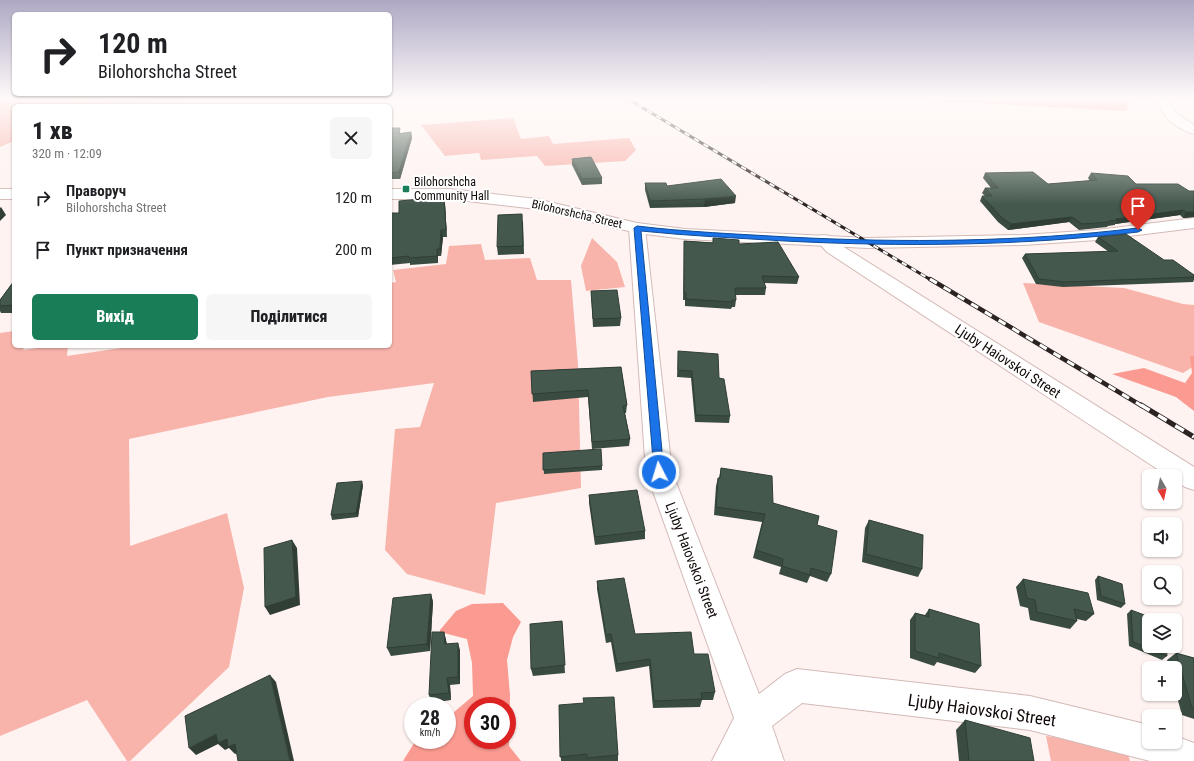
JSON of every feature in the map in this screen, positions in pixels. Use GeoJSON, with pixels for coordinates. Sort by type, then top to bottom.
{"type":"FeatureCollection","features":[{"type":"Feature","properties":{"kind":"street"},"geometry":{"type":"LineString","coordinates":[[0,194],[12,194]]}},
{"type":"Feature","properties":{"kind":"street","name":"Bilohorshcha Street"},"geometry":{"type":"LineString","coordinates":[[392,194],[450,194],[537,204],[637,228],[685,234],[868,243],[1023,240],[1097,235],[1194,223]]}},
{"type":"Feature","properties":{"kind":"street","name":"Ljuby Haiovskoi Street"},"geometry":{"type":"LineString","coordinates":[[637,228],[659,472],[766,761]]}},
{"type":"Feature","properties":{"kind":"street","name":"Ljuby Haiovskoi Street"},"geometry":{"type":"LineString","coordinates":[[824,240],[833,248],[1194,480]]}},
{"type":"Feature","properties":{"kind":"street","name":"Ljuby Haiovskoi Street"},"geometry":{"type":"LineString","coordinates":[[730,761],[752,720],[796,686],[1030,713],[1149,743],[1194,761]]}},
{"type":"Feature","properties":{"kind":"shaded area"},"geometry":{"type":"Polygon","coordinates":[[[0,135],[12,135],[12,142],[0,147],[0,135]]]}},
{"type":"Feature","properties":{"kind":"shaded area"},"geometry":{"type":"Polygon","coordinates":[[[428,135],[519,135],[521,139],[549,136],[553,144],[629,138],[636,150],[625,161],[545,166],[537,156],[481,160],[479,153],[445,156],[428,135]]]}},
{"type":"Feature","properties":{"kind":"shaded area"},"geometry":{"type":"Polygon","coordinates":[[[592,238],[617,262],[625,287],[586,291],[581,266],[592,238]]]}},
{"type":"Feature","properties":{"kind":"shaded area"},"geometry":{"type":"Polygon","coordinates":[[[481,244],[485,260],[530,258],[537,280],[571,280],[578,365],[581,488],[496,503],[485,595],[407,574],[385,550],[395,429],[420,427],[434,383],[328,397],[129,439],[130,546],[227,513],[244,588],[229,667],[130,761],[127,761],[87,700],[0,736],[0,333],[12,331],[12,348],[24,348],[23,350],[38,348],[68,348],[67,356],[121,348],[392,348],[392,283],[396,282],[393,270],[446,264],[449,246],[481,244]]]}},
{"type":"Feature","properties":{"kind":"shaded area"},"geometry":{"type":"Polygon","coordinates":[[[1023,283],[1124,288],[1183,304],[1194,305],[1194,366],[1183,373],[1039,322],[1023,283]]]}},
{"type":"Feature","properties":{"kind":"shaded area"},"geometry":{"type":"Polygon","coordinates":[[[1190,356],[1194,356],[1194,411],[1176,397],[1112,374],[1144,368],[1185,383],[1192,373],[1190,356]]]}},
{"type":"Feature","properties":{"kind":"shaded area"},"geometry":{"type":"Polygon","coordinates":[[[503,603],[521,622],[513,637],[507,660],[510,697],[472,697],[472,663],[467,639],[440,632],[440,630],[456,611],[472,604],[503,603]]]}},
{"type":"Feature","properties":{"kind":"shaded area"},"geometry":{"type":"Polygon","coordinates":[[[464,704],[464,749],[511,749],[521,761],[403,761],[410,749],[456,749],[456,710],[464,704]]]}},
{"type":"Feature","properties":{"kind":"shaded area"},"geometry":{"type":"Polygon","coordinates":[[[1046,736],[1126,747],[1130,761],[1051,761],[1046,736]]]}},
{"type":"Feature","properties":{"kind":"building"},"geometry":{"type":"Polygon","coordinates":[[[392,135],[410,135],[399,172],[392,173],[392,135]]]}},
{"type":"Feature","properties":{"kind":"building"},"geometry":{"type":"Polygon","coordinates":[[[591,157],[602,178],[582,179],[572,159],[591,157]]]}},
{"type":"Feature","properties":{"kind":"building"},"geometry":{"type":"Polygon","coordinates":[[[1033,172],[1048,184],[1097,180],[1091,173],[1128,176],[1136,184],[1178,184],[1189,191],[1194,191],[1194,212],[1186,212],[1183,210],[1116,219],[1118,220],[1109,221],[1110,222],[1082,224],[1072,217],[1011,224],[1001,217],[982,196],[992,196],[985,188],[998,188],[985,173],[1033,172]]]}},
{"type":"Feature","properties":{"kind":"building"},"geometry":{"type":"Polygon","coordinates":[[[721,179],[736,196],[650,201],[645,183],[666,183],[667,186],[721,179]]]}},
{"type":"Feature","properties":{"kind":"building"},"geometry":{"type":"Polygon","coordinates":[[[444,197],[446,230],[441,230],[440,249],[437,249],[437,256],[392,258],[392,213],[399,213],[399,201],[444,197]]]}},
{"type":"Feature","properties":{"kind":"building"},"geometry":{"type":"Polygon","coordinates":[[[522,214],[523,246],[497,247],[498,215],[522,214]]]}},
{"type":"Feature","properties":{"kind":"building"},"geometry":{"type":"Polygon","coordinates":[[[1126,234],[1164,260],[1173,260],[1194,275],[1194,277],[1065,282],[1039,279],[1025,254],[1118,251],[1098,237],[1126,234]]]}},
{"type":"Feature","properties":{"kind":"building"},"geometry":{"type":"Polygon","coordinates":[[[713,238],[739,240],[739,244],[778,242],[799,277],[762,276],[766,288],[735,288],[736,300],[732,300],[733,302],[686,299],[686,293],[684,293],[684,241],[713,243],[713,238]]]}},
{"type":"Feature","properties":{"kind":"building"},"geometry":{"type":"Polygon","coordinates":[[[12,284],[12,305],[0,306],[0,300],[12,284]]]}},
{"type":"Feature","properties":{"kind":"building"},"geometry":{"type":"Polygon","coordinates":[[[617,290],[621,318],[593,319],[591,291],[617,290]]]}},
{"type":"Feature","properties":{"kind":"building"},"geometry":{"type":"Polygon","coordinates":[[[678,351],[718,354],[719,378],[724,379],[730,416],[696,415],[692,371],[678,370],[678,351]]]}},
{"type":"Feature","properties":{"kind":"building"},"geometry":{"type":"Polygon","coordinates":[[[621,367],[627,405],[623,406],[630,439],[592,442],[588,390],[532,394],[531,371],[621,367]]]}},
{"type":"Feature","properties":{"kind":"building"},"geometry":{"type":"Polygon","coordinates":[[[601,449],[602,466],[543,470],[543,453],[601,449]]]}},
{"type":"Feature","properties":{"kind":"building"},"geometry":{"type":"Polygon","coordinates":[[[721,468],[772,476],[773,503],[819,516],[817,525],[837,531],[831,574],[811,568],[810,575],[782,566],[783,559],[756,550],[765,514],[716,507],[718,478],[720,478],[721,468]]]}},
{"type":"Feature","properties":{"kind":"building"},"geometry":{"type":"Polygon","coordinates":[[[362,481],[356,513],[331,515],[337,483],[362,481]]]}},
{"type":"Feature","properties":{"kind":"building"},"geometry":{"type":"Polygon","coordinates":[[[637,490],[645,531],[595,537],[589,495],[637,490]]]}},
{"type":"Feature","properties":{"kind":"building"},"geometry":{"type":"Polygon","coordinates":[[[869,520],[923,535],[922,569],[866,554],[869,520]]]}},
{"type":"Feature","properties":{"kind":"building"},"geometry":{"type":"Polygon","coordinates":[[[292,540],[296,597],[265,607],[264,548],[292,540]]]}},
{"type":"Feature","properties":{"kind":"building"},"geometry":{"type":"Polygon","coordinates":[[[1098,576],[1122,584],[1125,604],[1101,596],[1098,576]]]}},
{"type":"Feature","properties":{"kind":"building"},"geometry":{"type":"Polygon","coordinates":[[[624,578],[635,634],[691,632],[694,654],[708,654],[715,692],[701,693],[702,699],[654,701],[650,659],[617,664],[611,634],[606,635],[597,581],[624,578]]]}},
{"type":"Feature","properties":{"kind":"building"},"geometry":{"type":"Polygon","coordinates":[[[1023,579],[1088,593],[1094,614],[1074,609],[1077,621],[1037,612],[1035,600],[1027,598],[1023,579]]]}},
{"type":"Feature","properties":{"kind":"building"},"geometry":{"type":"Polygon","coordinates":[[[431,594],[427,644],[387,648],[393,598],[431,594]]]}},
{"type":"Feature","properties":{"kind":"building"},"geometry":{"type":"Polygon","coordinates":[[[929,609],[979,624],[981,666],[939,653],[939,658],[915,651],[915,613],[929,617],[929,609]]]}},
{"type":"Feature","properties":{"kind":"building"},"geometry":{"type":"Polygon","coordinates":[[[1131,610],[1142,614],[1142,646],[1133,642],[1131,610]]]}},
{"type":"Feature","properties":{"kind":"building"},"geometry":{"type":"Polygon","coordinates":[[[562,621],[565,665],[531,669],[530,624],[562,621]]]}},
{"type":"Feature","properties":{"kind":"building"},"geometry":{"type":"Polygon","coordinates":[[[432,632],[444,632],[445,644],[458,643],[458,677],[447,678],[449,693],[429,695],[432,632]]]}},
{"type":"Feature","properties":{"kind":"building"},"geometry":{"type":"Polygon","coordinates":[[[1160,653],[1167,653],[1167,656],[1160,653]]]}},
{"type":"Feature","properties":{"kind":"building"},"geometry":{"type":"Polygon","coordinates":[[[1176,653],[1194,658],[1194,709],[1192,708],[1182,674],[1182,661],[1178,661],[1176,653]]]}},
{"type":"Feature","properties":{"kind":"building"},"geometry":{"type":"Polygon","coordinates":[[[270,675],[290,761],[238,761],[235,744],[228,747],[227,739],[218,743],[216,734],[189,748],[185,716],[270,675]]]}},
{"type":"Feature","properties":{"kind":"building"},"geometry":{"type":"Polygon","coordinates":[[[614,697],[618,755],[587,758],[587,754],[560,757],[559,705],[584,703],[583,698],[614,697]]]}},
{"type":"Feature","properties":{"kind":"building"},"geometry":{"type":"Polygon","coordinates":[[[965,720],[1030,738],[1034,761],[969,761],[965,720]]]}},
{"type":"Feature","properties":{"kind":"railway"},"geometry":{"type":"LineString","coordinates":[[687,135],[931,280]]}},
{"type":"Feature","properties":{"kind":"railway"},"geometry":{"type":"LineString","coordinates":[[930,279],[1142,406]]}},
{"type":"Feature","properties":{"kind":"railway"},"geometry":{"type":"LineString","coordinates":[[1141,405],[1194,437]]}},
{"type":"Feature","properties":{"kind":"place","name":"Bilohorshcha Community Hall"},"geometry":{"type":"Point","coordinates":[406,189]}},
{"type":"Feature","properties":{"kind":"route"},"geometry":{"type":"LineString","coordinates":[[659,472],[637,228],[685,234],[868,243],[942,243],[1023,240],[1097,235],[1138,230]]}}]}
